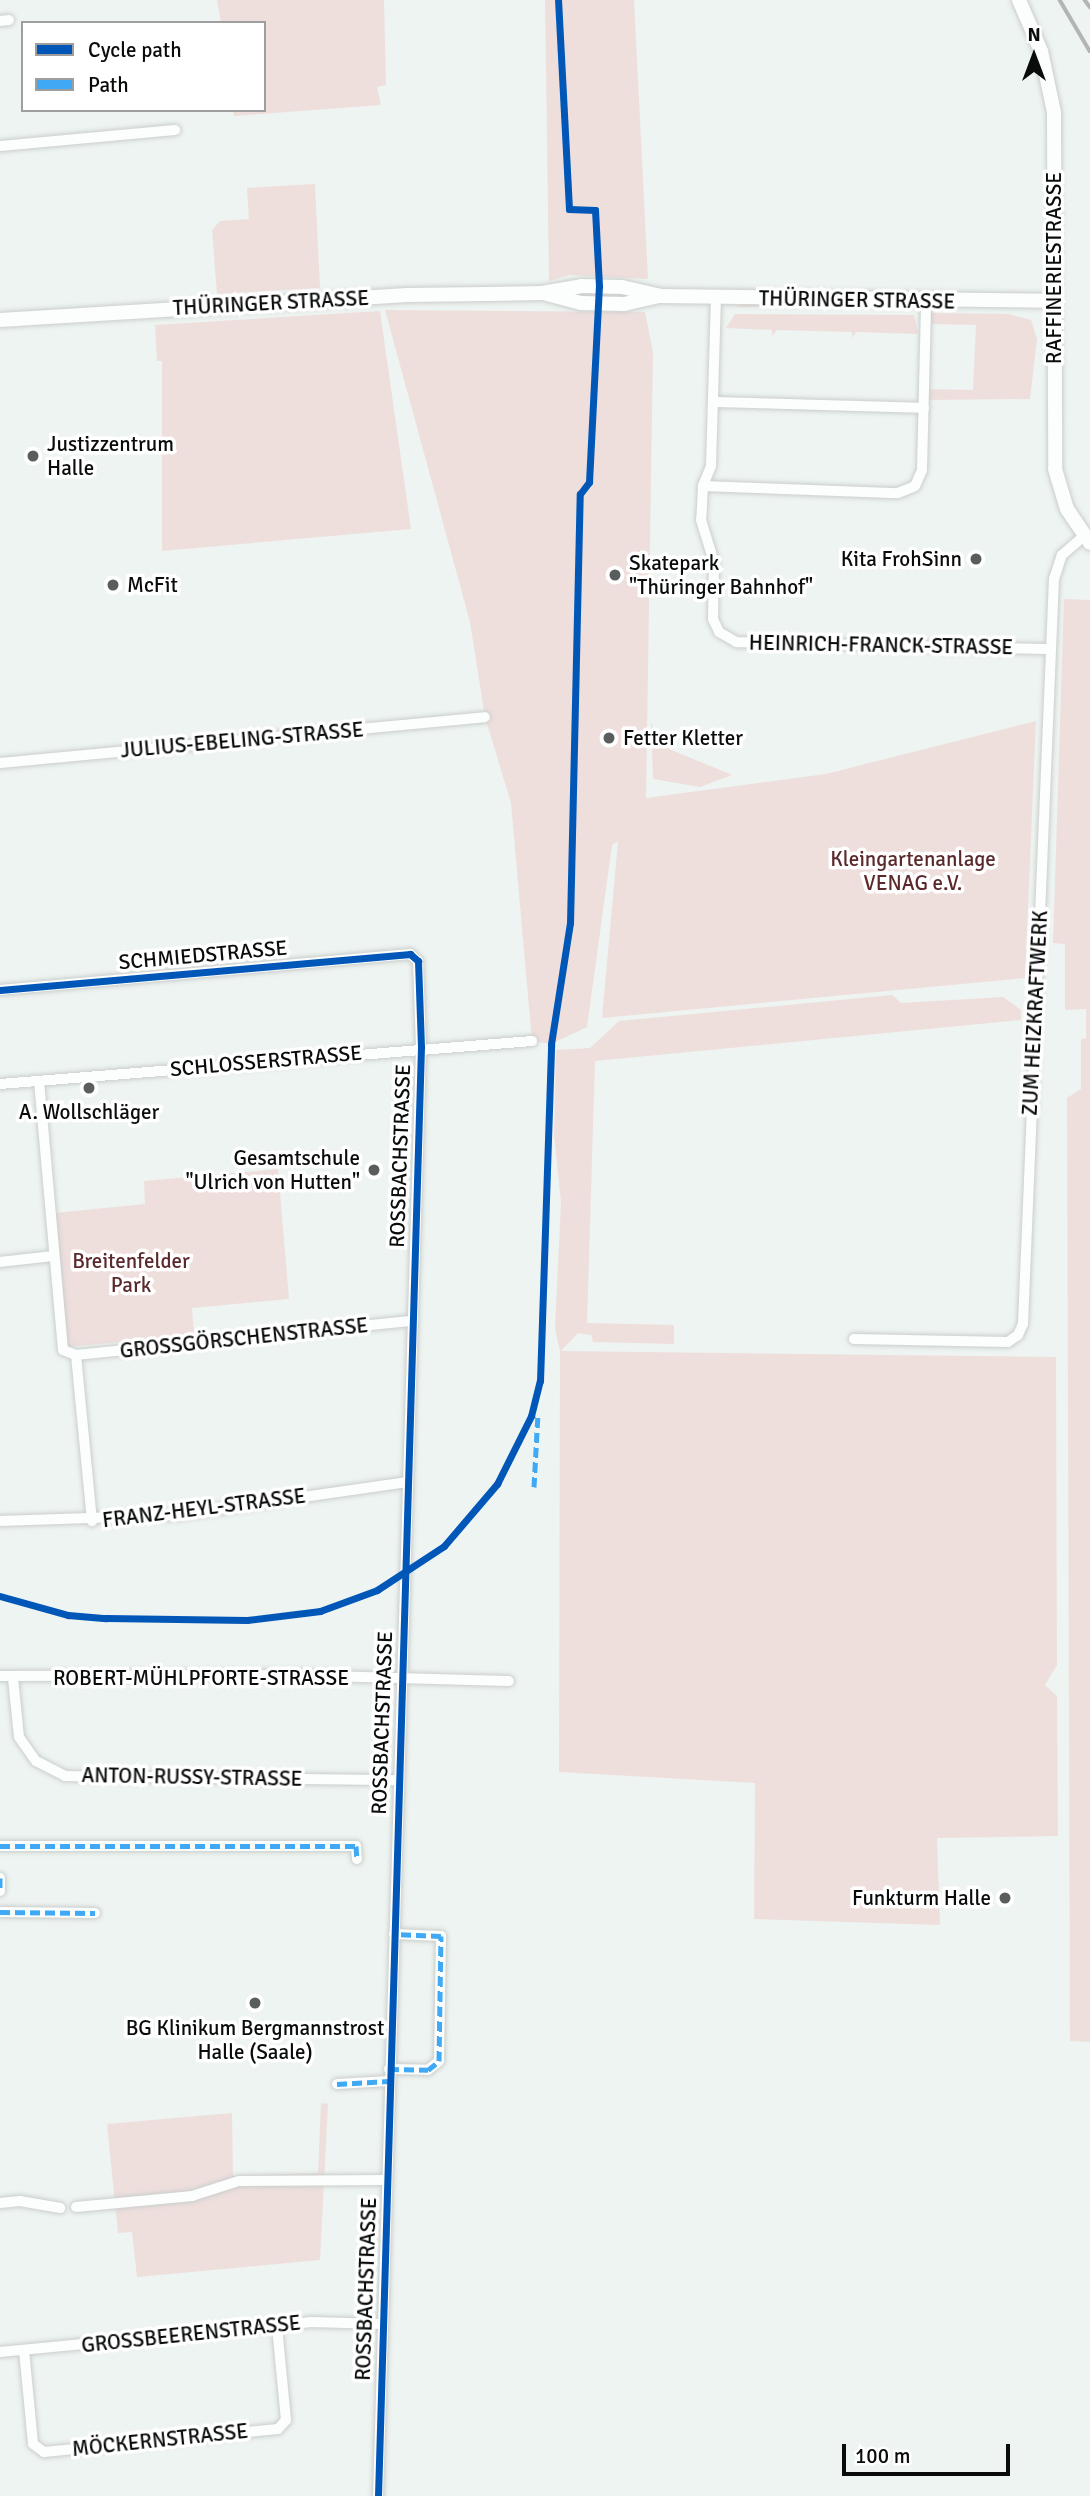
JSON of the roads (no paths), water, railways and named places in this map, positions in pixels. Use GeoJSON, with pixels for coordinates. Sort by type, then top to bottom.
{"type":"FeatureCollection","features":[{"type":"Feature","properties":{"kind":"street","name":"RAFFINERIESTRASSE"},"geometry":{"type":"LineString","coordinates":[[1019,0],[1041,51],[1054,112],[1055,469],[1067,509],[1087,540]]}},
{"type":"Feature","properties":{"kind":"street"},"geometry":{"type":"LineString","coordinates":[[0,145],[175,130]]}},
{"type":"Feature","properties":{"kind":"street","name":"THÜRINGER STRASSE"},"geometry":{"type":"LineString","coordinates":[[0,320],[394,295],[542,293],[581,303],[624,304],[660,296],[926,302],[1054,301]]}},
{"type":"Feature","properties":{"kind":"street","name":"HEINRICH-FRANCK-STRASSE"},"geometry":{"type":"LineString","coordinates":[[716,297],[710,466],[703,486],[702,528],[714,562],[713,619],[725,638],[736,642],[1051,649]]}},
{"type":"Feature","properties":{"kind":"street"},"geometry":{"type":"LineString","coordinates":[[703,486],[907,491],[915,486],[922,470],[926,302]]}},
{"type":"Feature","properties":{"kind":"street"},"geometry":{"type":"LineString","coordinates":[[713,402],[924,408]]}},
{"type":"Feature","properties":{"kind":"street","name":"ZUM HEIZKRAFTWERK"},"geometry":{"type":"LineString","coordinates":[[854,1339],[1008,1342],[1023,1324],[1056,567],[1067,550],[1087,540]]}},
{"type":"Feature","properties":{"kind":"street","name":"JULIUS-EBELING-STRASSE"},"geometry":{"type":"LineString","coordinates":[[0,763],[485,717]]}},
{"type":"Feature","properties":{"kind":"street","name":"SCHMIEDSTRASSE"},"geometry":{"type":"LineString","coordinates":[[0,990],[410,954]]}},
{"type":"Feature","properties":{"kind":"street","name":"ROSSBACHSTRASSE"},"geometry":{"type":"LineString","coordinates":[[377,2496],[421,1047],[418,961],[410,954]]}},
{"type":"Feature","properties":{"kind":"street","name":"SCHLOSSERSTRASSE"},"geometry":{"type":"LineString","coordinates":[[0,1084],[421,1047],[532,1041]]}},
{"type":"Feature","properties":{"kind":"street"},"geometry":{"type":"LineString","coordinates":[[39,1081],[63,1350],[76,1355],[92,1521]]}},
{"type":"Feature","properties":{"kind":"street"},"geometry":{"type":"LineString","coordinates":[[0,1262],[53,1256]]}},
{"type":"Feature","properties":{"kind":"street","name":"GROSSGÖRSCHENSTRASSE"},"geometry":{"type":"LineString","coordinates":[[76,1355],[412,1321]]}},
{"type":"Feature","properties":{"kind":"street","name":"FRANZ-HEYL-STRASSE"},"geometry":{"type":"LineString","coordinates":[[0,1521],[92,1521],[178,1515],[406,1482]]}},
{"type":"Feature","properties":{"kind":"street","name":"ROBERT-MÜHLPFORTE-STRASSE"},"geometry":{"type":"LineString","coordinates":[[0,1676],[291,1675],[401,1679]]}},
{"type":"Feature","properties":{"kind":"street","name":"ANTON-RUSSY-STRASSE"},"geometry":{"type":"LineString","coordinates":[[13,1678],[19,1737],[36,1761],[65,1776],[398,1780]]}},
{"type":"Feature","properties":{"kind":"street","name":"ROSSBACHSTRASSE"},"geometry":{"type":"LineString","coordinates":[[401,1679],[509,1681]]}},
{"type":"Feature","properties":{"kind":"street"},"geometry":{"type":"LineString","coordinates":[[0,1846],[203,1850],[356,1846],[357,1859]]}},
{"type":"Feature","properties":{"kind":"street"},"geometry":{"type":"LineString","coordinates":[[0,1878],[0,1891]]}},
{"type":"Feature","properties":{"kind":"street"},"geometry":{"type":"LineString","coordinates":[[0,1912],[95,1913]]}},
{"type":"Feature","properties":{"kind":"street"},"geometry":{"type":"LineString","coordinates":[[389,2069],[428,2070],[439,2061],[441,1936],[394,1934]]}},
{"type":"Feature","properties":{"kind":"street"},"geometry":{"type":"LineString","coordinates":[[337,2084],[389,2081]]}},
{"type":"Feature","properties":{"kind":"street"},"geometry":{"type":"LineString","coordinates":[[76,2207],[192,2196],[240,2181],[386,2180]]}},
{"type":"Feature","properties":{"kind":"street"},"geometry":{"type":"LineString","coordinates":[[0,2203],[20,2201],[60,2208]]}},
{"type":"Feature","properties":{"kind":"street","name":"GROSSBEERENSTRASSE"},"geometry":{"type":"LineString","coordinates":[[0,2352],[277,2326],[382,2324]]}},
{"type":"Feature","properties":{"kind":"street","name":"MÖCKERNSTRASSE"},"geometry":{"type":"LineString","coordinates":[[24,2350],[33,2444],[44,2452],[278,2429],[286,2420],[277,2326]]}},
{"type":"Feature","properties":{"kind":"railway"},"geometry":{"type":"LineString","coordinates":[[1060,0],[1090,51]]}},
{"type":"Feature","properties":{"kind":"railway"},"geometry":{"type":"LineString","coordinates":[[1085,0],[1090,7]]}},
{"type":"Feature","properties":{"kind":"place","name":"Justizzentrum Halle"},"geometry":{"type":"Point","coordinates":[33,456]}},
{"type":"Feature","properties":{"kind":"place","name":"Kita FrohSinn"},"geometry":{"type":"Point","coordinates":[976,559]}},
{"type":"Feature","properties":{"kind":"place","name":"Skatepark \"Thüringer Bahnhof\""},"geometry":{"type":"Point","coordinates":[615,575]}},
{"type":"Feature","properties":{"kind":"place","name":"McFit"},"geometry":{"type":"Point","coordinates":[113,585]}},
{"type":"Feature","properties":{"kind":"place","name":"Fetter Kletter"},"geometry":{"type":"Point","coordinates":[609,738]}},
{"type":"Feature","properties":{"kind":"place","name":"A. Wollschläger"},"geometry":{"type":"Point","coordinates":[89,1088]}},
{"type":"Feature","properties":{"kind":"place","name":"Gesamtschule \"Ulrich von Hutten\""},"geometry":{"type":"Point","coordinates":[374,1170]}},
{"type":"Feature","properties":{"kind":"place","name":"Funkturm Halle"},"geometry":{"type":"Point","coordinates":[1005,1898]}},
{"type":"Feature","properties":{"kind":"place","name":"BG Klinikum Bergmannstrost Halle (Saale)"},"geometry":{"type":"Point","coordinates":[255,2003]}},
{"type":"Feature","properties":{"kind":"park label","name":"Kleingartenanlage VENAG e.V."},"geometry":{"type":"Point","coordinates":[913,871]}},
{"type":"Feature","properties":{"kind":"park label","name":"Breitenfelder Park"},"geometry":{"type":"Point","coordinates":[131,1273]}}]}
